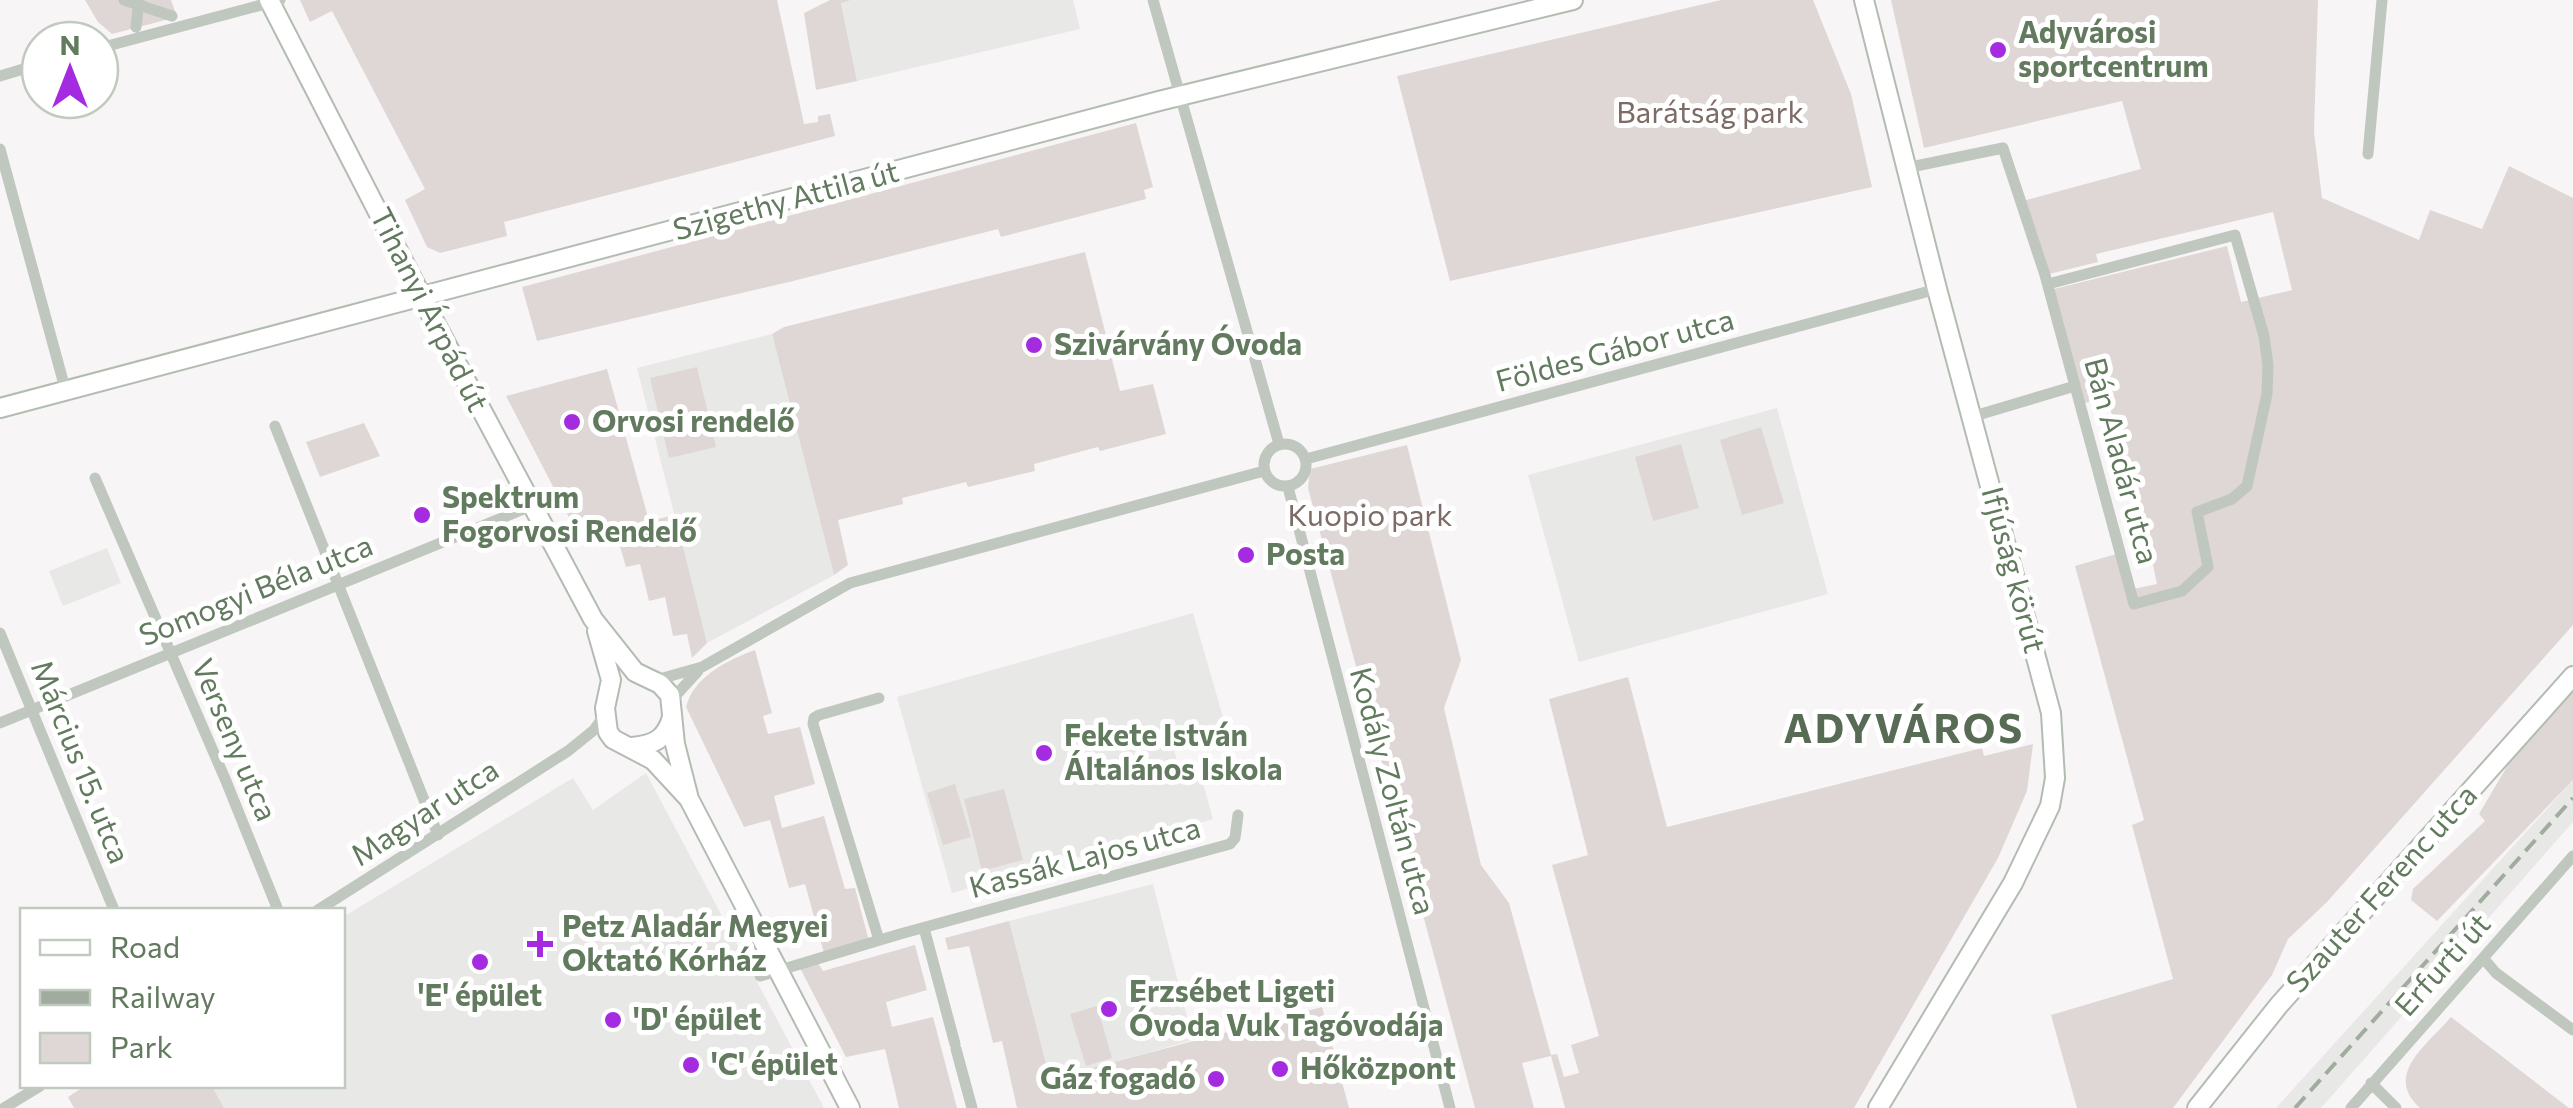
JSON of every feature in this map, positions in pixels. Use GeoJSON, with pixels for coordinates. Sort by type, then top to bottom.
{"type":"FeatureCollection","features":[{"type":"Feature","properties":{"kind":"street"},"geometry":{"type":"LineString","coordinates":[[124,0],[172,16]]}},
{"type":"Feature","properties":{"kind":"street"},"geometry":{"type":"LineString","coordinates":[[1154,0],[1278,444]]}},
{"type":"Feature","properties":{"kind":"street","name":"Szigethy Attila út"},"geometry":{"type":"LineString","coordinates":[[0,408],[1181,96],[1573,0]]}},
{"type":"Feature","properties":{"kind":"street","name":"Ifjúság körút"},"geometry":{"type":"LineString","coordinates":[[1864,0],[1937,290],[2052,713],[2055,778],[2050,806],[2013,883],[1878,1108]]}},
{"type":"Feature","properties":{"kind":"street"},"geometry":{"type":"LineString","coordinates":[[2368,154],[2382,0]]}},
{"type":"Feature","properties":{"kind":"street"},"geometry":{"type":"LineString","coordinates":[[120,43],[274,1]]}},
{"type":"Feature","properties":{"kind":"street","name":"Tihanyi Árpád út"},"geometry":{"type":"LineString","coordinates":[[274,1],[422,298],[594,619],[635,672],[666,690],[688,799]]}},
{"type":"Feature","properties":{"kind":"street"},"geometry":{"type":"LineString","coordinates":[[136,27],[139,3]]}},
{"type":"Feature","properties":{"kind":"street","name":"Bán Aladár utca"},"geometry":{"type":"LineString","coordinates":[[1906,168],[2003,148],[2048,284],[2134,604],[2182,591],[2208,567],[2197,512],[2232,499],[2247,486],[2267,394],[2264,336],[2235,235],[2048,284]]}},
{"type":"Feature","properties":{"kind":"street"},"geometry":{"type":"LineString","coordinates":[[0,149],[66,392]]}},
{"type":"Feature","properties":{"kind":"street","name":"Földes Gábor utca"},"geometry":{"type":"LineString","coordinates":[[1306,460],[1937,290]]}},
{"type":"Feature","properties":{"kind":"street"},"geometry":{"type":"LineString","coordinates":[[1971,417],[2075,386]]}},
{"type":"Feature","properties":{"kind":"street"},"geometry":{"type":"LineString","coordinates":[[275,426],[438,835]]}},
{"type":"Feature","properties":{"kind":"street"},"geometry":{"type":"LineString","coordinates":[[1278,444],[1295,446],[1306,460],[1304,475],[1288,487],[1269,480],[1264,471],[1266,454],[1278,444]]}},
{"type":"Feature","properties":{"kind":"street"},"geometry":{"type":"LineString","coordinates":[[605,712],[620,684],[652,681],[702,667],[850,582],[1264,471]]}},
{"type":"Feature","properties":{"kind":"street","name":"Verseny utca"},"geometry":{"type":"LineString","coordinates":[[95,478],[277,908]]}},
{"type":"Feature","properties":{"kind":"street","name":"Kodály Zoltán utca"},"geometry":{"type":"LineString","coordinates":[[1288,487],[1450,1108]]}},
{"type":"Feature","properties":{"kind":"street","name":"Somogyi Béla utca"},"geometry":{"type":"LineString","coordinates":[[0,723],[531,506]]}},
{"type":"Feature","properties":{"kind":"street","name":"Tihanyi Árpád út"},"geometry":{"type":"LineString","coordinates":[[594,619],[611,680],[605,726],[613,738],[668,772],[688,799],[769,973],[850,1108]]}},
{"type":"Feature","properties":{"kind":"street","name":"Március 15. utca"},"geometry":{"type":"LineString","coordinates":[[0,633],[113,908]]}},
{"type":"Feature","properties":{"kind":"street"},"geometry":{"type":"LineString","coordinates":[[632,747],[661,740],[677,694],[702,667]]}},
{"type":"Feature","properties":{"kind":"street","name":"Szauter Ferenc utca"},"geometry":{"type":"LineString","coordinates":[[2198,1108],[2279,1005],[2573,676]]}},
{"type":"Feature","properties":{"kind":"street"},"geometry":{"type":"LineString","coordinates":[[769,973],[880,940],[813,724],[819,715],[880,698]]}},
{"type":"Feature","properties":{"kind":"street","name":"Magyar utca"},"geometry":{"type":"LineString","coordinates":[[321,908],[587,736],[605,712]]}},
{"type":"Feature","properties":{"kind":"street","name":"Magyar utca"},"geometry":{"type":"LineString","coordinates":[[558,756],[588,742],[613,738]]}},
{"type":"Feature","properties":{"kind":"street","name":"Kassák Lajos utca"},"geometry":{"type":"LineString","coordinates":[[880,940],[1230,844],[1235,838],[1238,815]]}},
{"type":"Feature","properties":{"kind":"street","name":"Erfurti út"},"geometry":{"type":"LineString","coordinates":[[2350,1108],[2573,856]]}},
{"type":"Feature","properties":{"kind":"street"},"geometry":{"type":"LineString","coordinates":[[924,928],[972,1108]]}},
{"type":"Feature","properties":{"kind":"street"},"geometry":{"type":"LineString","coordinates":[[2483,958],[2496,973],[2573,1030]]}},
{"type":"Feature","properties":{"kind":"street"},"geometry":{"type":"LineString","coordinates":[[2371,1083],[2396,1108]]}},
{"type":"Feature","properties":{"kind":"street"},"geometry":{"type":"LineString","coordinates":[[4,1108],[37,1088]]}},
{"type":"Feature","properties":{"kind":"shaded area"},"geometry":{"type":"Polygon","coordinates":[[[1073,0],[1080,29],[857,81],[841,2],[1073,0]]]}},
{"type":"Feature","properties":{"kind":"shaded area"},"geometry":{"type":"Polygon","coordinates":[[[772,334],[834,575],[707,643],[637,368],[772,334]]]}},
{"type":"Feature","properties":{"kind":"shaded area"},"geometry":{"type":"Polygon","coordinates":[[[1777,408],[1828,594],[1579,662],[1528,475],[1777,408]]]}},
{"type":"Feature","properties":{"kind":"shaded area"},"geometry":{"type":"Polygon","coordinates":[[[107,548],[121,583],[63,606],[49,571],[107,548]]]}},
{"type":"Feature","properties":{"kind":"shaded area","name":"Fekete István Általános Iskola"},"geometry":{"type":"Polygon","coordinates":[[[1193,613],[1227,731],[1173,747],[1179,767],[1197,762],[1213,819],[952,893],[897,697],[1193,613]]]}},
{"type":"Feature","properties":{"kind":"shaded area","name":"Petz Aladár Megyei Oktató Kórház"},"geometry":{"type":"Polygon","coordinates":[[[646,773],[824,1108],[224,1108],[213,1088],[345,1088],[345,916],[573,778],[593,810],[646,773]]]}},
{"type":"Feature","properties":{"kind":"shaded area"},"geometry":{"type":"Polygon","coordinates":[[[2573,780],[2573,822],[2321,1108],[2276,1108],[2573,780]]]}},
{"type":"Feature","properties":{"kind":"shaded area","name":"Erzsébet Ligeti Óvoda Vuk Tagóvodája"},"geometry":{"type":"Polygon","coordinates":[[[1153,884],[1193,1040],[1050,1080],[1009,921],[1153,884]]]}},
{"type":"Feature","properties":{"kind":"green space"},"geometry":{"type":"Polygon","coordinates":[[[85,0],[171,0],[177,17],[120,32],[120,20],[97,20],[85,0]]]}},
{"type":"Feature","properties":{"kind":"green space"},"geometry":{"type":"Polygon","coordinates":[[[300,0],[777,0],[804,124],[818,122],[818,116],[830,114],[835,136],[504,222],[507,236],[440,253],[427,247],[405,200],[425,189],[332,11],[310,22],[300,0]]]}},
{"type":"Feature","properties":{"kind":"green space"},"geometry":{"type":"Polygon","coordinates":[[[830,0],[851,0],[841,3],[857,81],[816,90],[804,13],[830,0]]]}},
{"type":"Feature","properties":{"kind":"green space","name":"Barátság park"},"geometry":{"type":"Polygon","coordinates":[[[1721,0],[1813,0],[1851,94],[1872,187],[1450,281],[1397,76],[1721,0]]]}},
{"type":"Feature","properties":{"kind":"green space"},"geometry":{"type":"Polygon","coordinates":[[[1891,0],[2318,0],[2314,132],[2322,198],[2419,240],[2430,210],[2482,229],[2509,166],[2573,198],[2573,625],[2327,902],[2288,939],[2272,975],[2173,1108],[2077,1108],[2051,1015],[2173,979],[2132,825],[2144,820],[2075,566],[2120,553],[2114,529],[2119,527],[2133,589],[2157,584],[2144,521],[2136,523],[2108,398],[2080,404],[2050,290],[2227,246],[2241,302],[2292,290],[2273,212],[2096,254],[2098,262],[2045,275],[2019,202],[2141,169],[2122,101],[1924,148],[1891,0]]]}},
{"type":"Feature","properties":{"kind":"green space"},"geometry":{"type":"Polygon","coordinates":[[[1136,123],[1153,187],[1144,190],[1146,199],[1001,237],[998,229],[537,341],[522,287],[1136,123]]]}},
{"type":"Feature","properties":{"kind":"green space"},"geometry":{"type":"Polygon","coordinates":[[[1085,252],[1120,391],[1153,384],[1166,434],[1034,464],[1035,471],[902,498],[903,504],[838,520],[848,565],[834,575],[772,334],[784,327],[1085,252]]]}},
{"type":"Feature","properties":{"kind":"green space"},"geometry":{"type":"Polygon","coordinates":[[[697,367],[716,447],[669,458],[650,378],[697,367]]]}},
{"type":"Feature","properties":{"kind":"green space"},"geometry":{"type":"Polygon","coordinates":[[[607,369],[649,521],[675,515],[707,643],[692,658],[687,634],[673,636],[665,597],[649,601],[640,564],[626,567],[614,526],[599,530],[596,521],[574,527],[506,396],[607,369]]]}},
{"type":"Feature","properties":{"kind":"green space"},"geometry":{"type":"Polygon","coordinates":[[[364,423],[380,456],[320,477],[306,442],[364,423]]]}},
{"type":"Feature","properties":{"kind":"green space"},"geometry":{"type":"Polygon","coordinates":[[[1761,427],[1784,503],[1742,515],[1720,440],[1761,427]]]}},
{"type":"Feature","properties":{"kind":"green space"},"geometry":{"type":"Polygon","coordinates":[[[1681,444],[1699,508],[1653,521],[1635,457],[1681,444]]]}},
{"type":"Feature","properties":{"kind":"green space","name":"Kuopio park"},"geometry":{"type":"Polygon","coordinates":[[[1407,445],[1461,660],[1444,708],[1481,865],[1509,903],[1551,1055],[1557,1054],[1564,1077],[1579,1073],[1571,1045],[1599,1036],[1552,865],[1588,855],[1549,699],[1628,677],[1667,827],[1982,748],[1984,756],[2033,744],[2027,791],[1998,858],[1854,1108],[1565,1108],[1551,1056],[1522,1063],[1534,1108],[1475,1108],[1308,488],[1310,469],[1407,445]]]}},
{"type":"Feature","properties":{"kind":"green space"},"geometry":{"type":"Polygon","coordinates":[[[755,650],[772,713],[763,716],[768,734],[800,727],[815,784],[774,796],[782,828],[824,816],[845,889],[855,888],[869,941],[824,953],[805,884],[789,888],[770,820],[744,827],[686,707],[704,678],[723,664],[755,650]]]}},
{"type":"Feature","properties":{"kind":"green space"},"geometry":{"type":"Polygon","coordinates":[[[2573,692],[2573,780],[2437,921],[2411,900],[2413,889],[2485,821],[2479,814],[2512,758],[2573,692]]]}},
{"type":"Feature","properties":{"kind":"green space"},"geometry":{"type":"Polygon","coordinates":[[[955,784],[971,837],[943,845],[927,793],[955,784]]]}},
{"type":"Feature","properties":{"kind":"green space"},"geometry":{"type":"Polygon","coordinates":[[[1004,789],[1023,860],[982,871],[964,799],[1004,789]]]}},
{"type":"Feature","properties":{"kind":"green space"},"geometry":{"type":"Polygon","coordinates":[[[1009,921],[1050,1079],[1322,1007],[1349,1108],[1017,1108],[1002,1041],[993,1043],[969,946],[948,950],[945,938],[1009,921]]]}},
{"type":"Feature","properties":{"kind":"green space"},"geometry":{"type":"Polygon","coordinates":[[[915,945],[927,990],[886,1002],[892,1027],[933,1017],[957,1108],[899,1108],[885,1049],[846,1057],[800,968],[818,963],[823,971],[915,945]]]}},
{"type":"Feature","properties":{"kind":"green space"},"geometry":{"type":"Polygon","coordinates":[[[1097,1006],[1112,1058],[1086,1066],[1070,1014],[1097,1006]]]}},
{"type":"Feature","properties":{"kind":"green space"},"geometry":{"type":"Polygon","coordinates":[[[2451,1017],[2569,1108],[2420,1108],[2410,1096],[2407,1072],[2421,1049],[2451,1017]]]}},
{"type":"Feature","properties":{"kind":"green space"},"geometry":{"type":"Polygon","coordinates":[[[82,1088],[213,1088],[224,1108],[74,1108],[68,1097],[82,1088]]]}},
{"type":"Feature","properties":{"kind":"railway"},"geometry":{"type":"LineString","coordinates":[[2295,1108],[2573,798]]}},
{"type":"Feature","properties":{"kind":"place","name":"Adyvárosi sportcentrum"},"geometry":{"type":"Point","coordinates":[1998,50]}},
{"type":"Feature","properties":{"kind":"place","name":"Szivárvány Óvoda"},"geometry":{"type":"Point","coordinates":[1034,345]}},
{"type":"Feature","properties":{"kind":"place","name":"Orvosi rendelő"},"geometry":{"type":"Point","coordinates":[572,422]}},
{"type":"Feature","properties":{"kind":"place","name":"Spektrum Fogorvosi Rendelő"},"geometry":{"type":"Point","coordinates":[422,515]}},
{"type":"Feature","properties":{"kind":"place","name":"Posta"},"geometry":{"type":"Point","coordinates":[1246,555]}},
{"type":"Feature","properties":{"kind":"place","name":"Fekete István Általános Iskola"},"geometry":{"type":"Point","coordinates":[1044,753]}},
{"type":"Feature","properties":{"kind":"place","name":"Petz Aladár Megyei Oktató Kórház"},"geometry":{"type":"Point","coordinates":[540,944]}},
{"type":"Feature","properties":{"kind":"place","name":"'E' épület"},"geometry":{"type":"Point","coordinates":[480,962]}},
{"type":"Feature","properties":{"kind":"place","name":"Erzsébet Ligeti Óvoda Vuk Tagóvodája"},"geometry":{"type":"Point","coordinates":[1109,1009]}},
{"type":"Feature","properties":{"kind":"place","name":"'D' épület"},"geometry":{"type":"Point","coordinates":[613,1020]}},
{"type":"Feature","properties":{"kind":"place","name":"'C' épület"},"geometry":{"type":"Point","coordinates":[691,1065]}},
{"type":"Feature","properties":{"kind":"place","name":"Hőközpont"},"geometry":{"type":"Point","coordinates":[1280,1069]}},
{"type":"Feature","properties":{"kind":"place","name":"Gáz fogadó"},"geometry":{"type":"Point","coordinates":[1216,1079]}},
{"type":"Feature","properties":{"kind":"district","name":"ADYVÁROS"},"geometry":{"type":"Point","coordinates":[1904,729]}}]}
